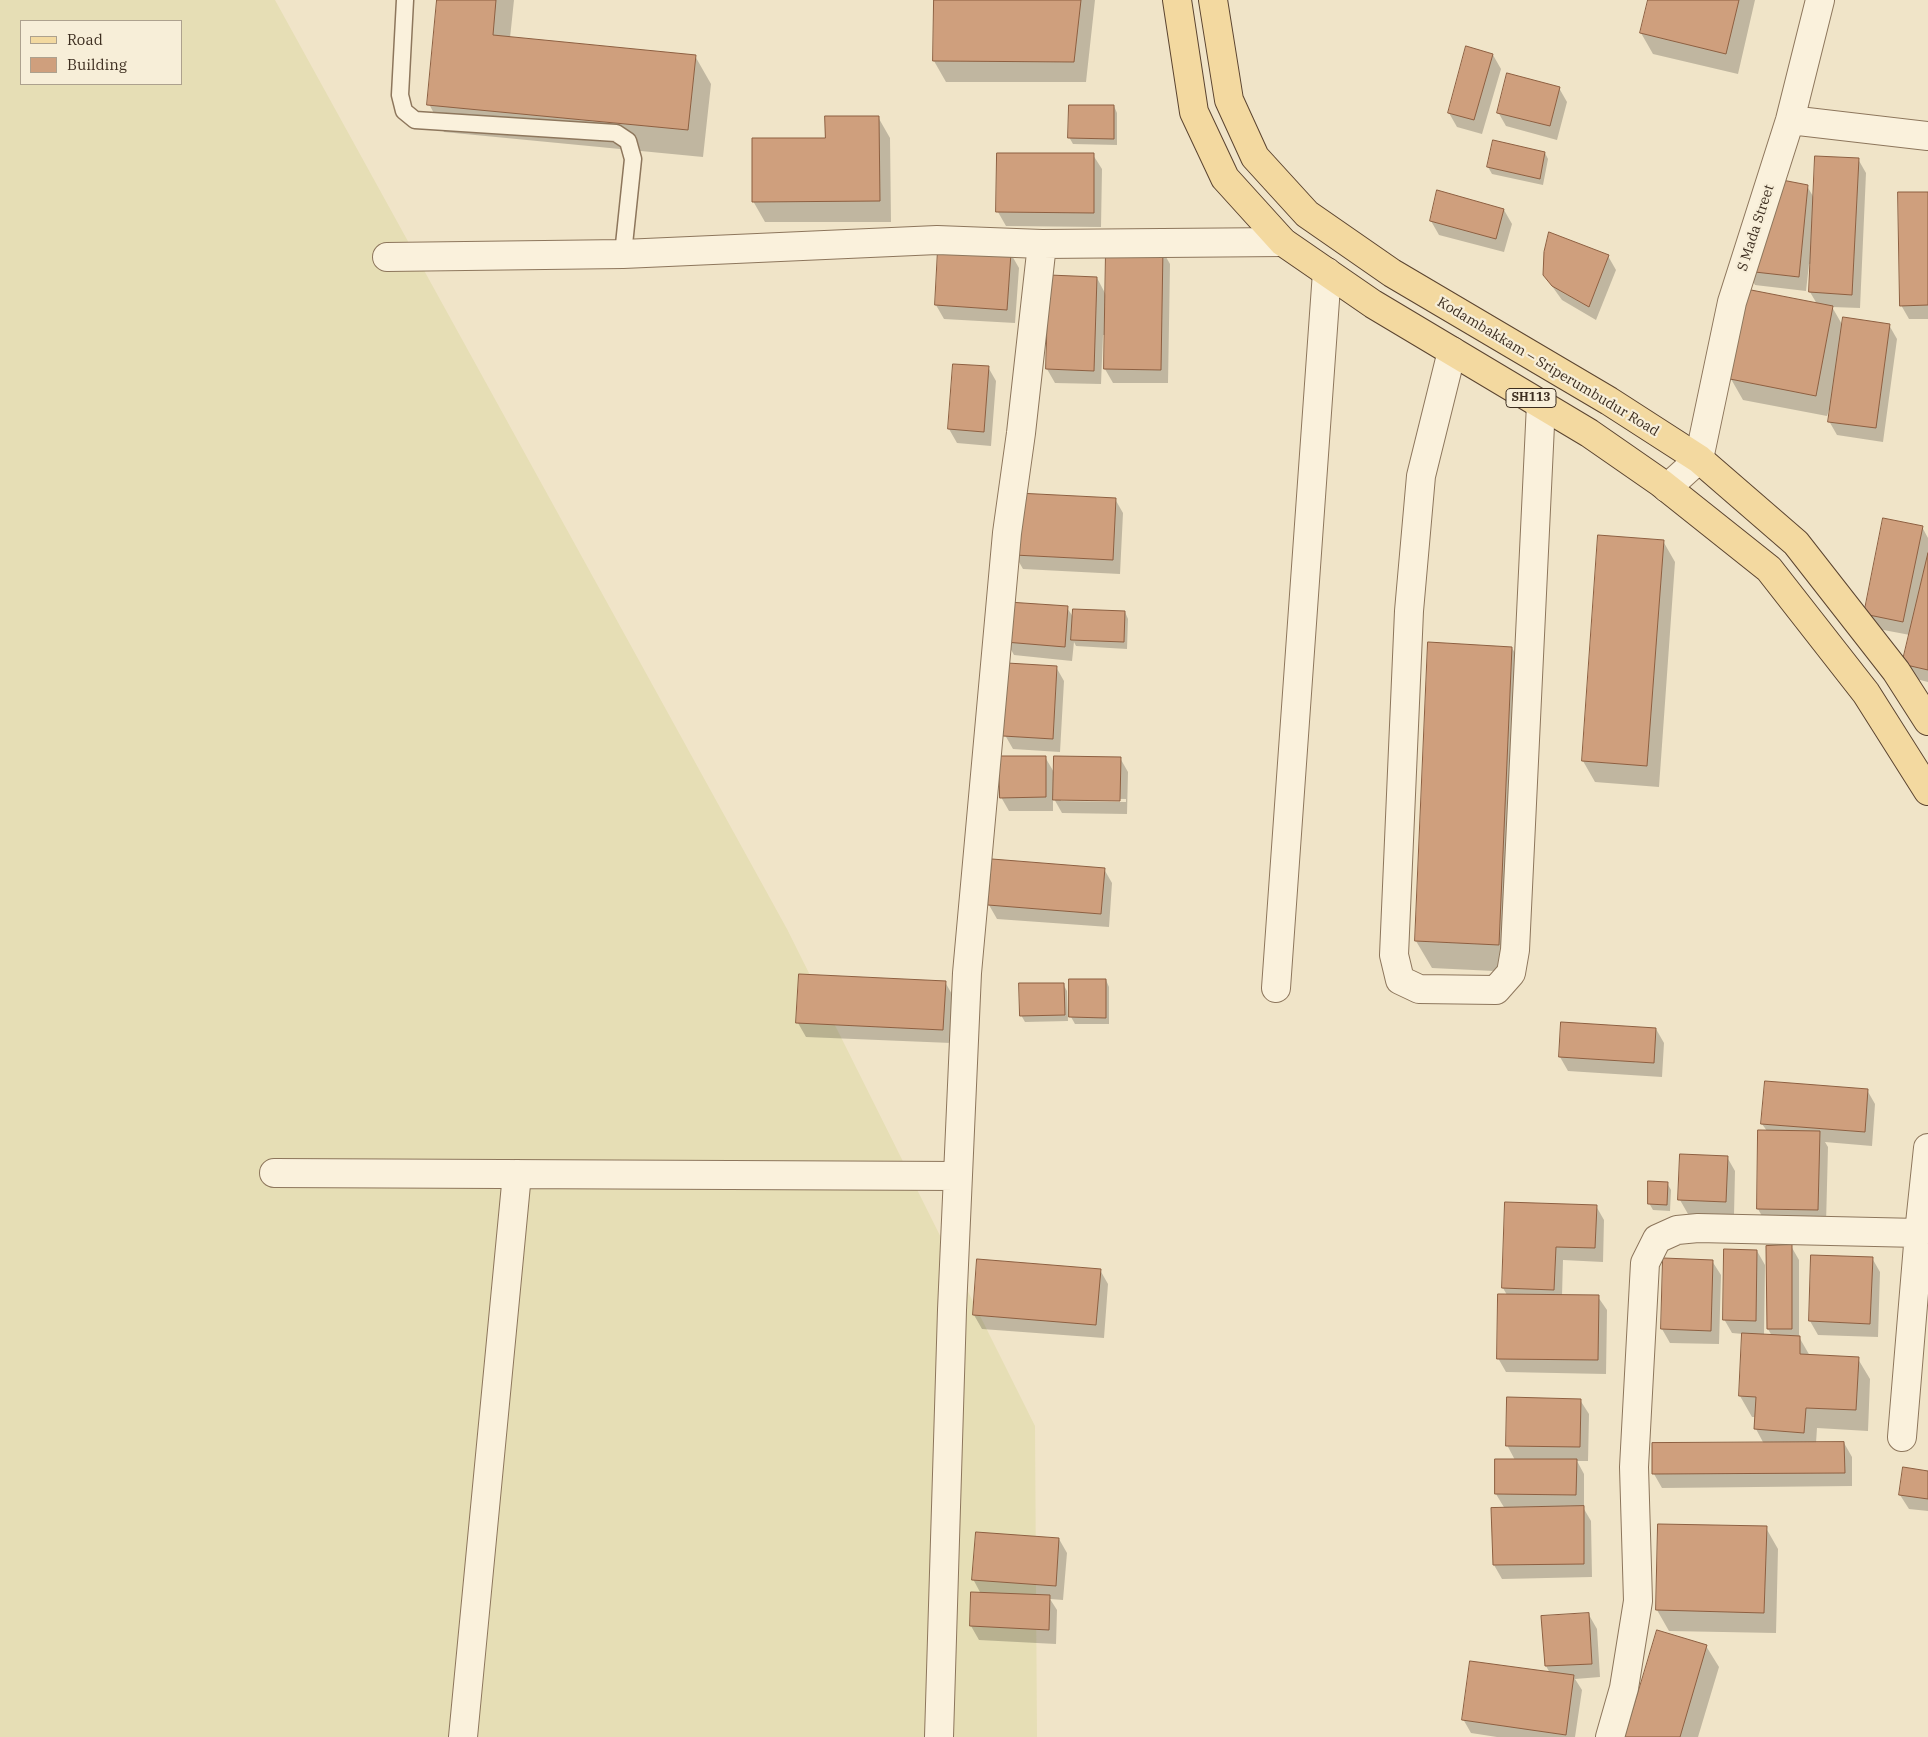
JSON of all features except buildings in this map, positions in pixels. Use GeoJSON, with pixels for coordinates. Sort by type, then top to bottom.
{"type":"FeatureCollection","features":[{"type":"Feature","properties":{"kind":"main road","name":"SH113"},"geometry":{"type":"LineString","coordinates":[[1177,0],[1194,112],[1225,178],[1282,242],[1373,304],[1589,433],[1667,488],[1770,569],[1866,693],[1928,791]]}},
{"type":"Feature","properties":{"kind":"main road","name":"Kodambakkam – Sriperumbudur Road"},"geometry":{"type":"LineString","coordinates":[[1214,0],[1229,100],[1255,157],[1307,214],[1392,273],[1600,396],[1699,459],[1796,543],[1896,672],[1928,721]]}},
{"type":"Feature","properties":{"kind":"street","name":"S Mada Street"},"geometry":{"type":"LineString","coordinates":[[1699,459],[1732,302],[1790,120],[1820,0]]}},
{"type":"Feature","properties":{"kind":"street"},"geometry":{"type":"LineString","coordinates":[[1790,120],[1928,136]]}},
{"type":"Feature","properties":{"kind":"street"},"geometry":{"type":"LineString","coordinates":[[387,258],[623,254],[937,240],[1042,244],[1282,242]]}},
{"type":"Feature","properties":{"kind":"street"},"geometry":{"type":"LineString","coordinates":[[939,1737],[952,1310],[967,973],[1007,533],[1021,433],[1042,244]]}},
{"type":"Feature","properties":{"kind":"street"},"geometry":{"type":"LineString","coordinates":[[1276,988],[1327,272]]}},
{"type":"Feature","properties":{"kind":"street"},"geometry":{"type":"LineString","coordinates":[[1452,351],[1421,476],[1409,611],[1394,955],[1400,980],[1419,989],[1496,990],[1511,973],[1515,950],[1541,404]]}},
{"type":"Feature","properties":{"kind":"street"},"geometry":{"type":"LineString","coordinates":[[1667,488],[1699,459]]}},
{"type":"Feature","properties":{"kind":"street"},"geometry":{"type":"LineString","coordinates":[[1902,1437],[1928,1148]]}},
{"type":"Feature","properties":{"kind":"street"},"geometry":{"type":"LineString","coordinates":[[274,1173],[958,1176]]}},
{"type":"Feature","properties":{"kind":"street"},"geometry":{"type":"LineString","coordinates":[[462,1737],[517,1174]]}},
{"type":"Feature","properties":{"kind":"street"},"geometry":{"type":"LineString","coordinates":[[1610,1737],[1624,1688],[1638,1601],[1634,1468],[1645,1263],[1657,1239],[1677,1230],[1698,1228],[1919,1233]]}},
{"type":"Feature","properties":{"kind":"lane"},"geometry":{"type":"LineString","coordinates":[[405,0],[400,95],[404,110],[415,120],[616,133],[628,140],[633,159],[623,254]]}},
{"type":"Feature","properties":{"kind":"shaded area"},"geometry":{"type":"Polygon","coordinates":[[[0,0],[275,0],[787,929],[1035,1426],[1037,1737],[0,1737],[0,0]]]}}]}
